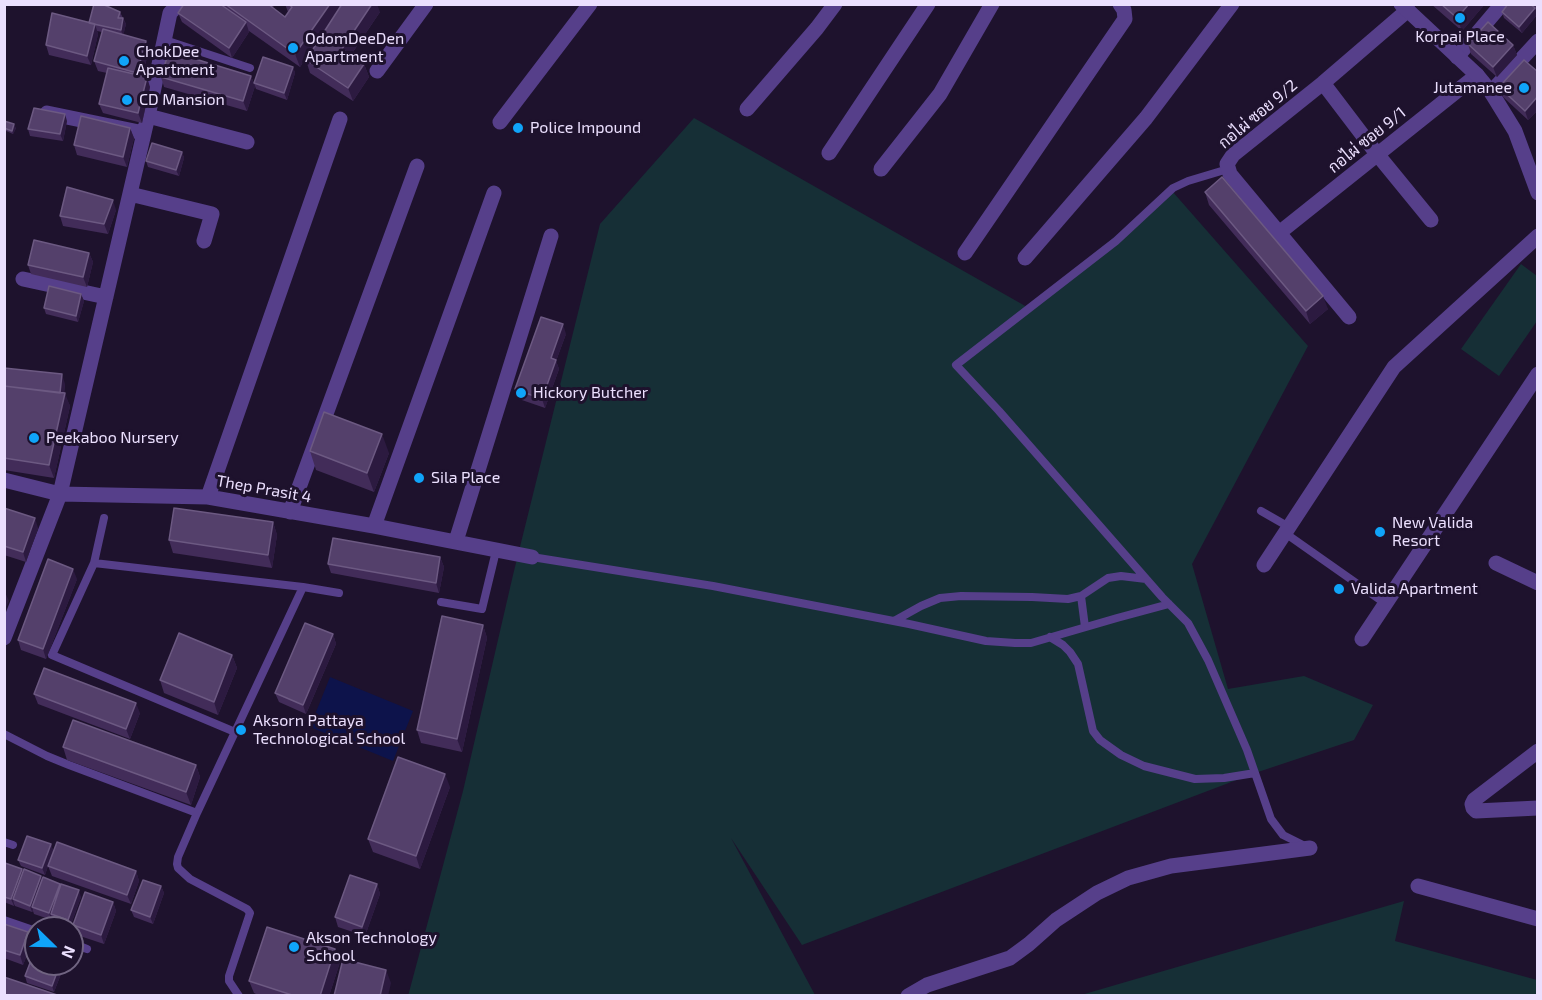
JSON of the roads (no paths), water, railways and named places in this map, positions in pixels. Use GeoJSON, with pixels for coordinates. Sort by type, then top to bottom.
{"type":"FeatureCollection","features":[{"type":"Feature","properties":{"kind":"street"},"geometry":{"type":"LineString","coordinates":[[4,638],[60,494],[170,13],[179,4]]}},
{"type":"Feature","properties":{"kind":"street"},"geometry":{"type":"LineString","coordinates":[[377,71],[426,4]]}},
{"type":"Feature","properties":{"kind":"street"},"geometry":{"type":"LineString","coordinates":[[500,122],[590,4]]}},
{"type":"Feature","properties":{"kind":"street"},"geometry":{"type":"LineString","coordinates":[[747,109],[835,4]]}},
{"type":"Feature","properties":{"kind":"street"},"geometry":{"type":"LineString","coordinates":[[829,153],[928,4]]}},
{"type":"Feature","properties":{"kind":"street"},"geometry":{"type":"LineString","coordinates":[[881,169],[940,94],[992,4]]}},
{"type":"Feature","properties":{"kind":"street"},"geometry":{"type":"LineString","coordinates":[[965,253],[1125,19],[1124,10],[1120,4]]}},
{"type":"Feature","properties":{"kind":"street"},"geometry":{"type":"LineString","coordinates":[[1025,258],[1146,118],[1232,4]]}},
{"type":"Feature","properties":{"kind":"street"},"geometry":{"type":"LineString","coordinates":[[1457,57],[1503,4]]}},
{"type":"Feature","properties":{"kind":"street"},"geometry":{"type":"LineString","coordinates":[[1405,7],[1477,75],[1491,92],[1515,131],[1538,193]]}},
{"type":"Feature","properties":{"kind":"street","name":"กอไผ่ ซอย 9/2"},"geometry":{"type":"LineString","coordinates":[[1349,317],[1230,174],[1227,164],[1233,155],[1323,83],[1405,7]]}},
{"type":"Feature","properties":{"kind":"street"},"geometry":{"type":"LineString","coordinates":[[1491,92],[1538,41]]}},
{"type":"Feature","properties":{"kind":"street","name":"กอไผ่ ซอย 9/1"},"geometry":{"type":"LineString","coordinates":[[1279,233],[1477,75]]}},
{"type":"Feature","properties":{"kind":"street"},"geometry":{"type":"LineString","coordinates":[[1323,83],[1431,220]]}},
{"type":"Feature","properties":{"kind":"street"},"geometry":{"type":"LineString","coordinates":[[38,111],[144,132]]}},
{"type":"Feature","properties":{"kind":"street"},"geometry":{"type":"LineString","coordinates":[[148,116],[247,142]]}},
{"type":"Feature","properties":{"kind":"street"},"geometry":{"type":"LineString","coordinates":[[208,497],[340,119]]}},
{"type":"Feature","properties":{"kind":"street"},"geometry":{"type":"LineString","coordinates":[[290,512],[417,166]]}},
{"type":"Feature","properties":{"kind":"street"},"geometry":{"type":"LineString","coordinates":[[374,526],[494,193]]}},
{"type":"Feature","properties":{"kind":"street"},"geometry":{"type":"LineString","coordinates":[[130,194],[212,214],[204,241]]}},
{"type":"Feature","properties":{"kind":"street"},"geometry":{"type":"LineString","coordinates":[[456,541],[551,236]]}},
{"type":"Feature","properties":{"kind":"street"},"geometry":{"type":"LineString","coordinates":[[1264,565],[1394,367],[1538,236]]}},
{"type":"Feature","properties":{"kind":"street"},"geometry":{"type":"LineString","coordinates":[[23,279],[106,297]]}},
{"type":"Feature","properties":{"kind":"street"},"geometry":{"type":"LineString","coordinates":[[1362,639],[1538,374]]}},
{"type":"Feature","properties":{"kind":"street","name":"Thep Prasit 4"},"geometry":{"type":"LineString","coordinates":[[4,480],[60,494],[208,497],[456,541],[532,557]]}},
{"type":"Feature","properties":{"kind":"street"},"geometry":{"type":"LineString","coordinates":[[1496,563],[1538,583]]}},
{"type":"Feature","properties":{"kind":"street"},"geometry":{"type":"LineString","coordinates":[[1538,751],[1474,800],[1472,804],[1476,811],[1538,808]]}},
{"type":"Feature","properties":{"kind":"street"},"geometry":{"type":"LineString","coordinates":[[908,996],[927,985],[1010,958],[1056,920],[1097,893],[1128,878],[1171,866],[1310,848]]}},
{"type":"Feature","properties":{"kind":"street"},"geometry":{"type":"LineString","coordinates":[[1418,886],[1538,919]]}},
{"type":"Feature","properties":{"kind":"lane"},"geometry":{"type":"LineString","coordinates":[[165,40],[250,68]]}},
{"type":"Feature","properties":{"kind":"lane"},"geometry":{"type":"LineString","coordinates":[[1228,169],[1173,188],[1116,241],[956,365],[1146,579],[1188,623],[1208,660],[1247,750],[1271,819],[1283,835],[1310,848]]}},
{"type":"Feature","properties":{"kind":"lane"},"geometry":{"type":"LineString","coordinates":[[1261,511],[1386,604]]}},
{"type":"Feature","properties":{"kind":"lane"},"geometry":{"type":"LineString","coordinates":[[105,518],[94,563],[52,655],[235,732]]}},
{"type":"Feature","properties":{"kind":"lane"},"geometry":{"type":"LineString","coordinates":[[441,602],[482,609],[496,551]]}},
{"type":"Feature","properties":{"kind":"lane"},"geometry":{"type":"LineString","coordinates":[[532,557],[713,586],[986,641],[1015,644],[1031,643],[1169,604]]}},
{"type":"Feature","properties":{"kind":"lane"},"geometry":{"type":"LineString","coordinates":[[94,563],[339,593]]}},
{"type":"Feature","properties":{"kind":"lane"},"geometry":{"type":"LineString","coordinates":[[894,621],[940,598],[961,596],[1068,599],[1081,596],[1108,578],[1121,576],[1146,579]]}},
{"type":"Feature","properties":{"kind":"lane"},"geometry":{"type":"LineString","coordinates":[[239,996],[229,981],[229,976],[250,913],[247,909],[190,879],[178,868],[178,857],[303,587]]}},
{"type":"Feature","properties":{"kind":"lane"},"geometry":{"type":"LineString","coordinates":[[1081,596],[1084,627]]}},
{"type":"Feature","properties":{"kind":"lane"},"geometry":{"type":"LineString","coordinates":[[1050,638],[1063,645],[1078,664],[1093,731],[1100,740],[1121,755],[1144,766],[1195,779],[1224,778],[1255,773]]}},
{"type":"Feature","properties":{"kind":"lane"},"geometry":{"type":"LineString","coordinates":[[4,734],[54,759],[197,813]]}},
{"type":"Feature","properties":{"kind":"lane"},"geometry":{"type":"LineString","coordinates":[[4,920],[24,927]]}},
{"type":"Feature","properties":{"kind":"place","name":"Korpai Place"},"geometry":{"type":"Point","coordinates":[1460,18]}},
{"type":"Feature","properties":{"kind":"place","name":"OdomDeeDen Apartment"},"geometry":{"type":"Point","coordinates":[293,48]}},
{"type":"Feature","properties":{"kind":"place","name":"ChokDee Apartment"},"geometry":{"type":"Point","coordinates":[124,61]}},
{"type":"Feature","properties":{"kind":"place","name":"Jutamanee"},"geometry":{"type":"Point","coordinates":[1524,88]}},
{"type":"Feature","properties":{"kind":"place","name":"CD Mansion"},"geometry":{"type":"Point","coordinates":[127,100]}},
{"type":"Feature","properties":{"kind":"place","name":"Police Impound"},"geometry":{"type":"Point","coordinates":[518,128]}},
{"type":"Feature","properties":{"kind":"place","name":"Hickory Butcher"},"geometry":{"type":"Point","coordinates":[521,393]}},
{"type":"Feature","properties":{"kind":"place","name":"Peekaboo Nursery"},"geometry":{"type":"Point","coordinates":[34,438]}},
{"type":"Feature","properties":{"kind":"place","name":"Sila Place"},"geometry":{"type":"Point","coordinates":[419,478]}},
{"type":"Feature","properties":{"kind":"place","name":"New Valida Resort"},"geometry":{"type":"Point","coordinates":[1380,532]}},
{"type":"Feature","properties":{"kind":"place","name":"Valida Apartment"},"geometry":{"type":"Point","coordinates":[1339,589]}},
{"type":"Feature","properties":{"kind":"place","name":"Aksorn Pattaya Technological School"},"geometry":{"type":"Point","coordinates":[241,730]}},
{"type":"Feature","properties":{"kind":"place","name":"Akson Technology School"},"geometry":{"type":"Point","coordinates":[294,947]}}]}
